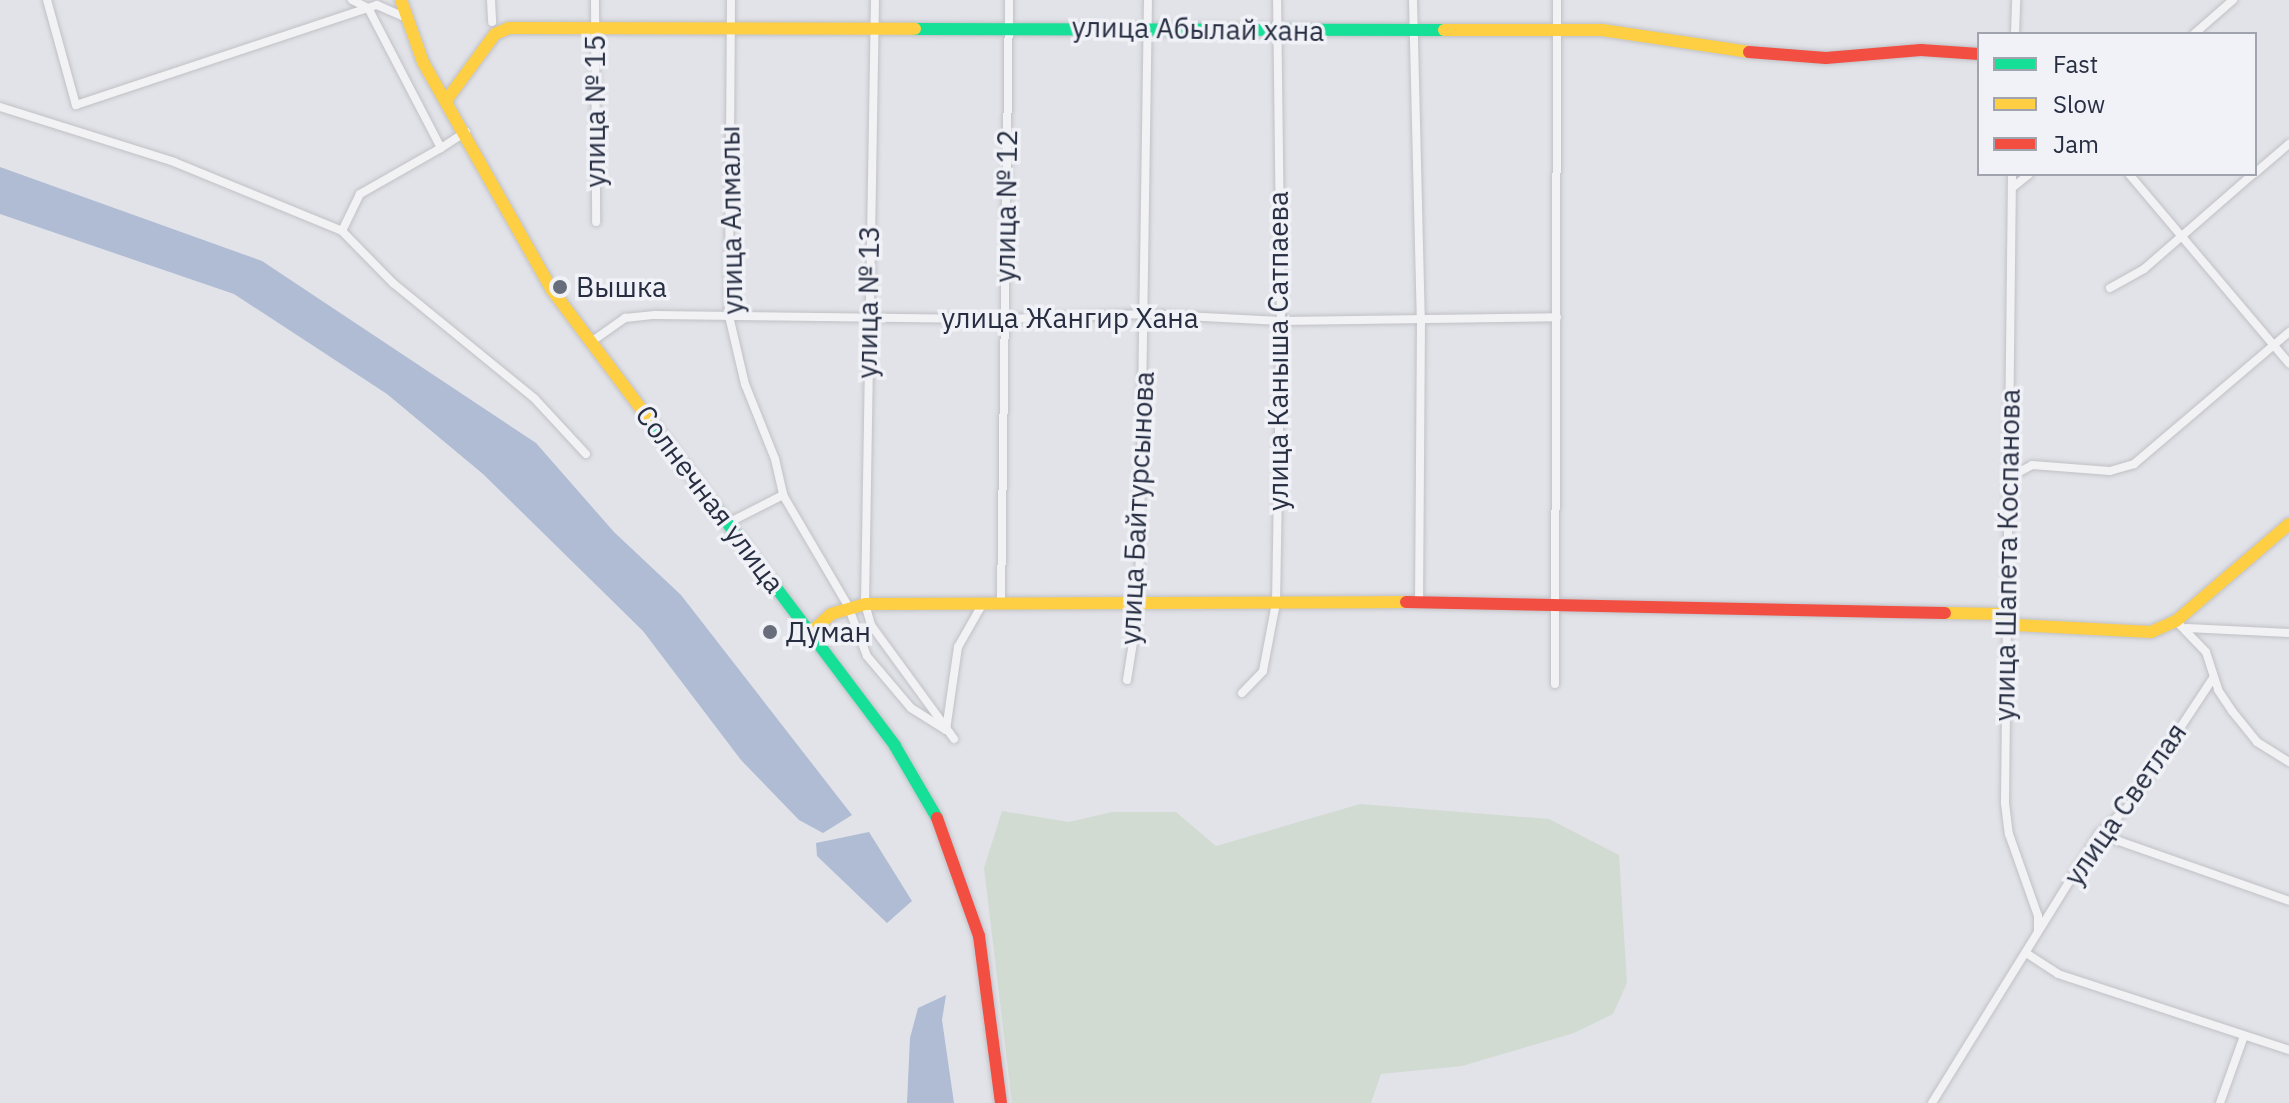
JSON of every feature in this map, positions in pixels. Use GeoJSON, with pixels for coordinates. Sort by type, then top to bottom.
{"type":"FeatureCollection","features":[{"type":"Feature","properties":{"kind":"street"},"geometry":{"type":"LineString","coordinates":[[47,0],[76,105],[377,5],[404,17]]}},
{"type":"Feature","properties":{"kind":"street"},"geometry":{"type":"LineString","coordinates":[[352,0],[368,8],[441,148]]}},
{"type":"Feature","properties":{"kind":"street","name":"Солнечная улица"},"geometry":{"type":"LineString","coordinates":[[401,0],[404,17],[423,62],[448,98],[552,290],[895,746],[943,829],[979,936],[1001,1103]]}},
{"type":"Feature","properties":{"kind":"street"},"geometry":{"type":"LineString","coordinates":[[491,0],[492,22]]}},
{"type":"Feature","properties":{"kind":"street","name":"улица № 15"},"geometry":{"type":"LineString","coordinates":[[595,0],[596,222]]}},
{"type":"Feature","properties":{"kind":"street","name":"улица Алмалы"},"geometry":{"type":"LineString","coordinates":[[731,0],[729,316],[745,384],[775,459],[783,495],[848,606],[858,641],[897,695],[920,717],[946,730]]}},
{"type":"Feature","properties":{"kind":"street","name":"улица № 13"},"geometry":{"type":"LineString","coordinates":[[865,604],[866,317],[875,0]]}},
{"type":"Feature","properties":{"kind":"street","name":"улица № 12"},"geometry":{"type":"LineString","coordinates":[[1001,604],[1009,0]]}},
{"type":"Feature","properties":{"kind":"street","name":"улица Байтурсынова"},"geometry":{"type":"LineString","coordinates":[[1127,680],[1139,605],[1148,0]]}},
{"type":"Feature","properties":{"kind":"street","name":"улица Каныша Сатпаева"},"geometry":{"type":"LineString","coordinates":[[1242,693],[1263,671],[1276,603],[1281,321],[1277,0]]}},
{"type":"Feature","properties":{"kind":"street"},"geometry":{"type":"LineString","coordinates":[[1413,0],[1421,320],[1419,602]]}},
{"type":"Feature","properties":{"kind":"street"},"geometry":{"type":"LineString","coordinates":[[1555,684],[1551,607],[1557,317],[1557,0]]}},
{"type":"Feature","properties":{"kind":"street"},"geometry":{"type":"LineString","coordinates":[[2015,32],[2016,0]]}},
{"type":"Feature","properties":{"kind":"street"},"geometry":{"type":"LineString","coordinates":[[2196,32],[2233,0]]}},
{"type":"Feature","properties":{"kind":"street","name":"улица Абылай хана"},"geometry":{"type":"LineString","coordinates":[[448,98],[495,34],[509,28],[1602,30],[1744,52],[1826,58],[1887,57],[1921,50],[1977,54]]}},
{"type":"Feature","properties":{"kind":"street"},"geometry":{"type":"LineString","coordinates":[[0,107],[174,162],[342,231],[393,283],[535,399],[586,454]]}},
{"type":"Feature","properties":{"kind":"street"},"geometry":{"type":"LineString","coordinates":[[342,231],[360,194],[466,132]]}},
{"type":"Feature","properties":{"kind":"street"},"geometry":{"type":"LineString","coordinates":[[2257,171],[2289,144]]}},
{"type":"Feature","properties":{"kind":"street","name":"улица Шапета Коспанова"},"geometry":{"type":"LineString","coordinates":[[2012,176],[2004,614],[2005,803],[2038,931]]}},
{"type":"Feature","properties":{"kind":"street"},"geometry":{"type":"LineString","coordinates":[[2012,188],[2027,176]]}},
{"type":"Feature","properties":{"kind":"street"},"geometry":{"type":"LineString","coordinates":[[2131,176],[2289,363]]}},
{"type":"Feature","properties":{"kind":"street"},"geometry":{"type":"LineString","coordinates":[[2110,288],[2144,269],[2180,234],[2250,176]]}},
{"type":"Feature","properties":{"kind":"street","name":"улица Жангир Хана"},"geometry":{"type":"LineString","coordinates":[[591,342],[625,318],[1004,319],[1145,314],[1281,321],[1557,317]]}},
{"type":"Feature","properties":{"kind":"street"},"geometry":{"type":"LineString","coordinates":[[2008,478],[2032,465],[2122,469],[2289,332]]}},
{"type":"Feature","properties":{"kind":"street"},"geometry":{"type":"LineString","coordinates":[[728,523],[783,495]]}},
{"type":"Feature","properties":{"kind":"street"},"geometry":{"type":"LineString","coordinates":[[2181,625],[2289,524]]}},
{"type":"Feature","properties":{"kind":"street"},"geometry":{"type":"LineString","coordinates":[[810,633],[848,606],[865,604],[1419,602],[2004,614],[2016,625],[2151,632],[2181,625],[2289,633]]}},
{"type":"Feature","properties":{"kind":"street"},"geometry":{"type":"LineString","coordinates":[[865,604],[871,625],[954,739]]}},
{"type":"Feature","properties":{"kind":"street"},"geometry":{"type":"LineString","coordinates":[[946,730],[958,647],[967,623],[982,605]]}},
{"type":"Feature","properties":{"kind":"street"},"geometry":{"type":"LineString","coordinates":[[2181,625],[2206,652],[2213,678],[2257,742],[2289,762]]}},
{"type":"Feature","properties":{"kind":"street","name":"улица Светлая"},"geometry":{"type":"LineString","coordinates":[[1932,1103],[2099,834],[2128,807],[2213,678]]}},
{"type":"Feature","properties":{"kind":"street"},"geometry":{"type":"LineString","coordinates":[[2099,834],[2289,901]]}},
{"type":"Feature","properties":{"kind":"street"},"geometry":{"type":"LineString","coordinates":[[2026,953],[2058,974],[2289,1050]]}},
{"type":"Feature","properties":{"kind":"street"},"geometry":{"type":"LineString","coordinates":[[2220,1103],[2244,1036]]}},
{"type":"Feature","properties":{"kind":"shaded area"},"geometry":{"type":"Polygon","coordinates":[[[1360,804],[1549,819],[1619,855],[1627,983],[1613,1014],[1574,1033],[1462,1066],[1381,1074],[1371,1103],[1012,1103],[984,868],[1002,811],[1069,822],[1112,812],[1176,812],[1216,846],[1360,804]]]}},
{"type":"Feature","properties":{"kind":"water"},"geometry":{"type":"Polygon","coordinates":[[[0,167],[262,261],[536,443],[614,532],[681,595],[852,815],[823,833],[799,820],[741,760],[643,631],[483,474],[387,394],[234,294],[0,214],[0,167]]]}},
{"type":"Feature","properties":{"kind":"water"},"geometry":{"type":"Polygon","coordinates":[[[869,832],[912,901],[887,923],[817,856],[816,843],[869,832]]]}},
{"type":"Feature","properties":{"kind":"water"},"geometry":{"type":"Polygon","coordinates":[[[946,995],[942,1020],[954,1103],[907,1103],[910,1038],[918,1008],[946,995]]]}},
{"type":"Feature","properties":{"kind":"traffic: fast"},"geometry":{"type":"LineString","coordinates":[[915,29],[1444,30]]}},
{"type":"Feature","properties":{"kind":"traffic: fast"},"geometry":{"type":"LineString","coordinates":[[649,419],[895,746],[937,818]]}},
{"type":"Feature","properties":{"kind":"traffic: slow"},"geometry":{"type":"LineString","coordinates":[[401,0],[423,62],[552,290],[649,419]]}},
{"type":"Feature","properties":{"kind":"traffic: slow"},"geometry":{"type":"LineString","coordinates":[[448,98],[495,34],[509,28],[915,29]]}},
{"type":"Feature","properties":{"kind":"traffic: slow"},"geometry":{"type":"LineString","coordinates":[[1444,30],[1602,30],[1749,52]]}},
{"type":"Feature","properties":{"kind":"traffic: slow"},"geometry":{"type":"LineString","coordinates":[[1945,613],[2004,614],[2016,625],[2151,632],[2176,621],[2289,524]]}},
{"type":"Feature","properties":{"kind":"traffic: slow"},"geometry":{"type":"LineString","coordinates":[[810,633],[831,614],[865,604],[1406,602]]}},
{"type":"Feature","properties":{"kind":"traffic: jam"},"geometry":{"type":"LineString","coordinates":[[1749,52],[1826,58],[1921,50],[1977,54]]}},
{"type":"Feature","properties":{"kind":"traffic: jam"},"geometry":{"type":"LineString","coordinates":[[1406,602],[1945,613]]}},
{"type":"Feature","properties":{"kind":"traffic: jam"},"geometry":{"type":"LineString","coordinates":[[937,818],[979,936],[1001,1103]]}},
{"type":"Feature","properties":{"kind":"place","name":"Вышка"},"geometry":{"type":"Point","coordinates":[560,287]}},
{"type":"Feature","properties":{"kind":"place","name":"Думан"},"geometry":{"type":"Point","coordinates":[770,632]}}]}
